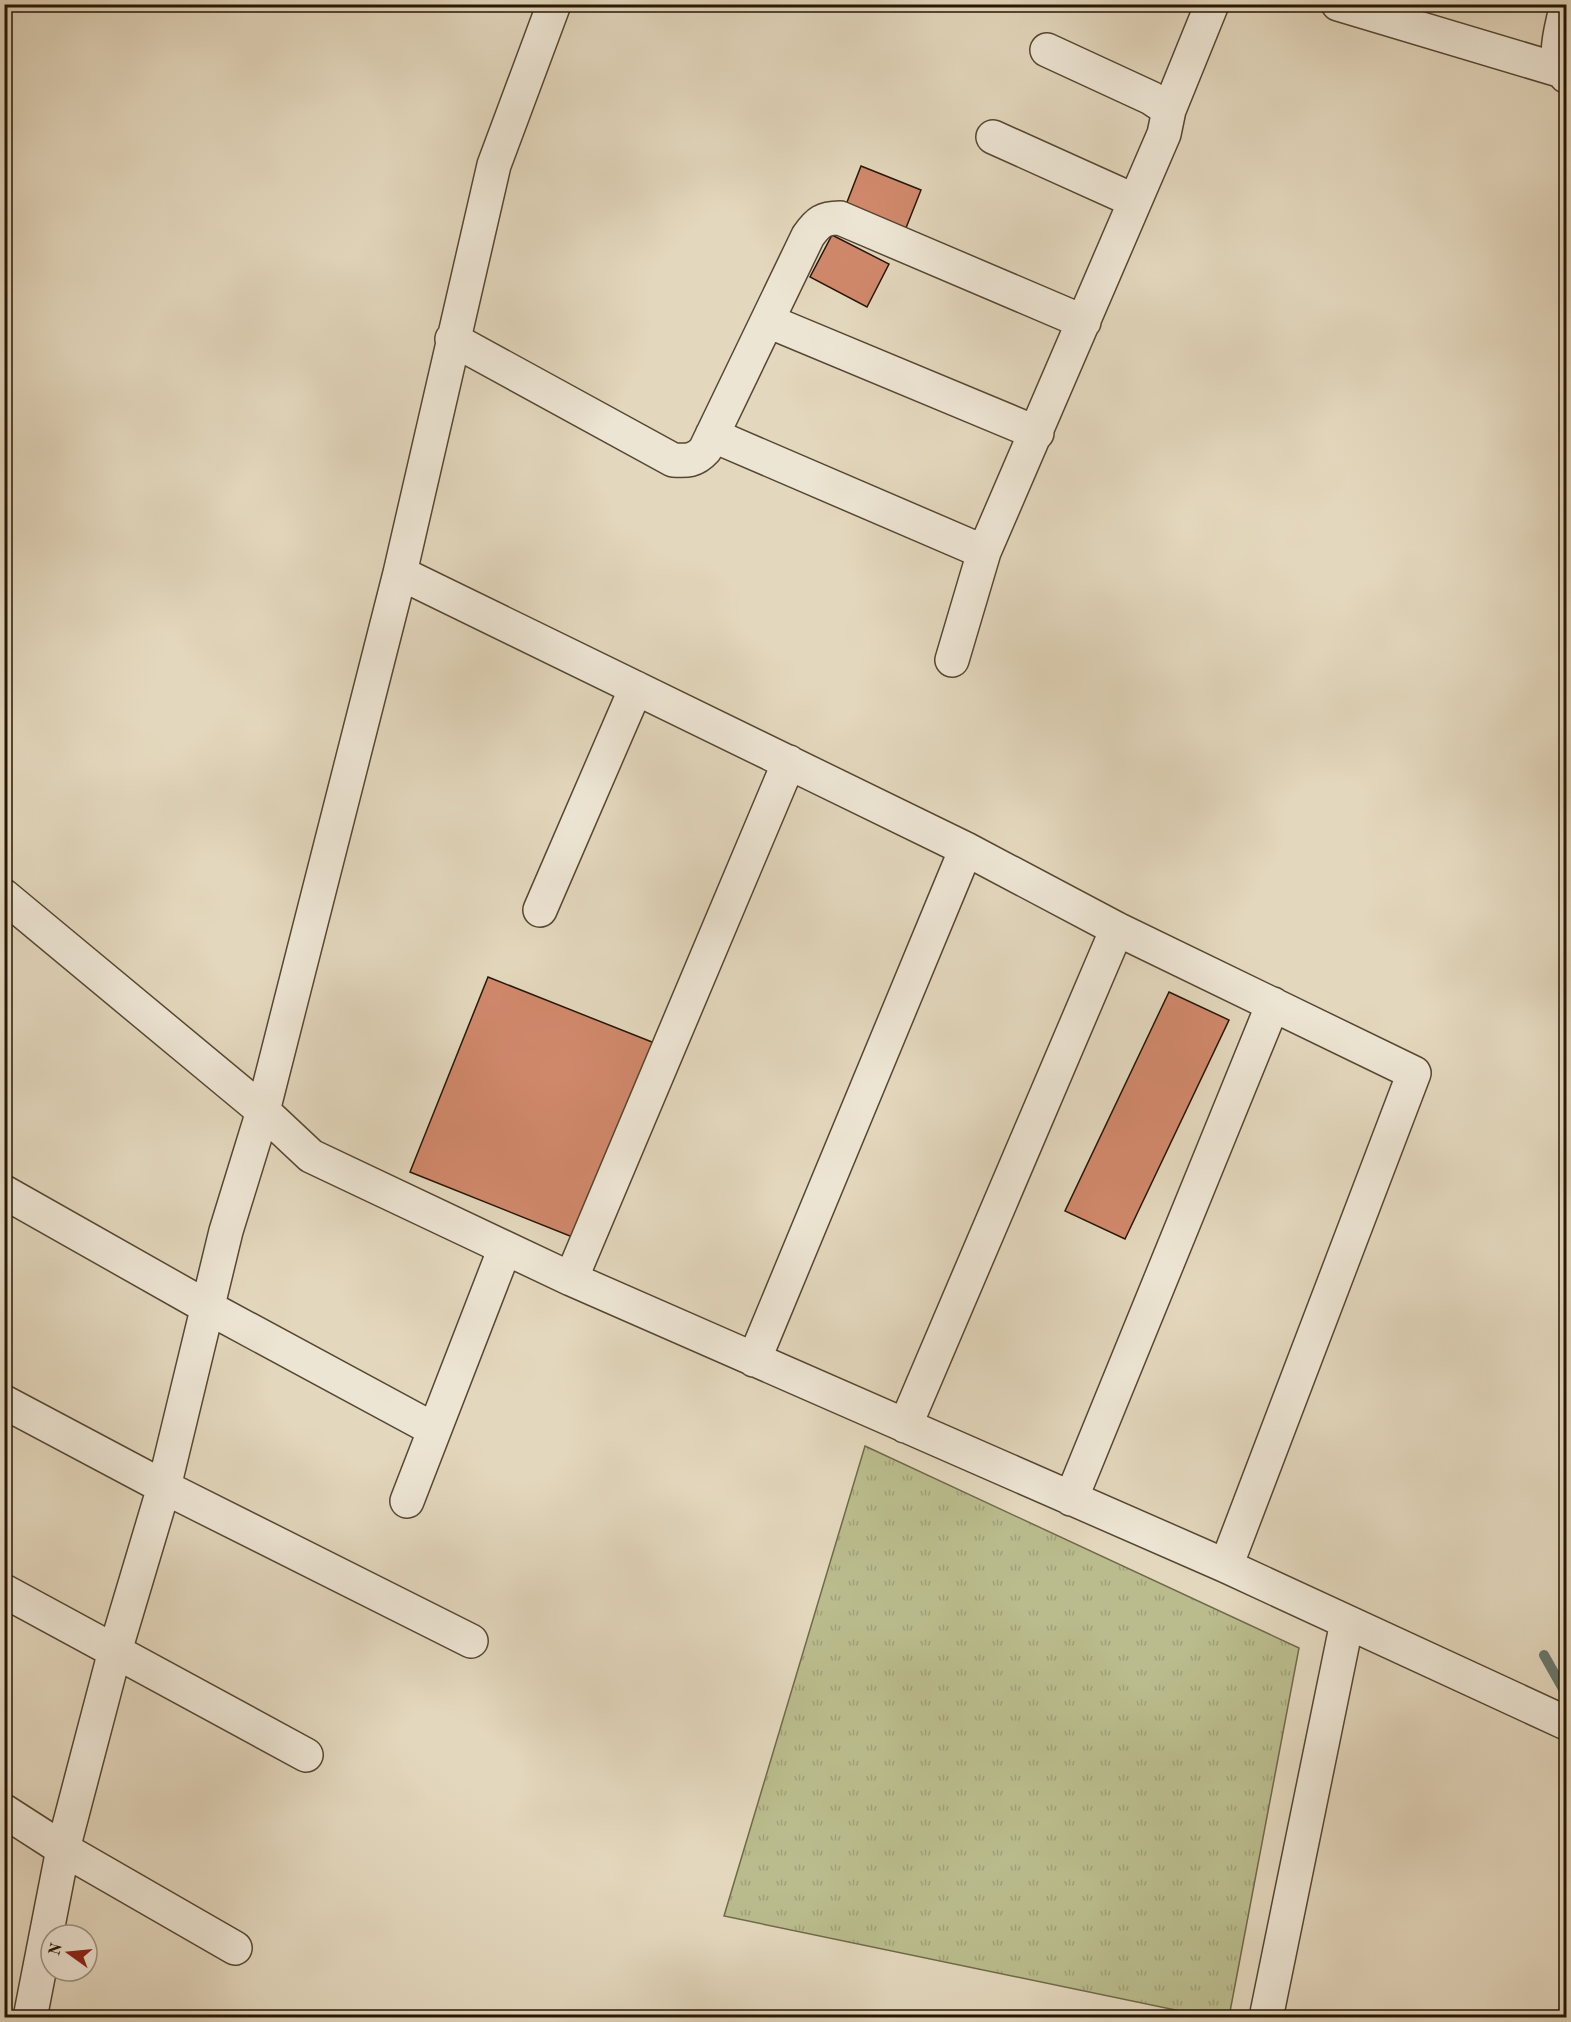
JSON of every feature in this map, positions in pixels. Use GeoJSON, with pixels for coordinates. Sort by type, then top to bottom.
{"type":"FeatureCollection","features":[{"type":"Feature","properties":{"kind":"street"},"geometry":{"type":"LineString","coordinates":[[30,2018],[63,1849],[114,1651],[164,1487],[226,1231],[263,1111],[399,573],[494,165],[554,4]]}},
{"type":"Feature","properties":{"kind":"street"},"geometry":{"type":"LineString","coordinates":[[952,660],[984,552],[1164,134],[1169,110],[1212,4]]}},
{"type":"Feature","properties":{"kind":"street"},"geometry":{"type":"LineString","coordinates":[[1338,4],[1564,74]]}},
{"type":"Feature","properties":{"kind":"street"},"geometry":{"type":"LineString","coordinates":[[1564,74],[1557,49],[1566,7]]}},
{"type":"Feature","properties":{"kind":"street"},"geometry":{"type":"LineString","coordinates":[[1047,50],[1151,99],[1169,110]]}},
{"type":"Feature","properties":{"kind":"street"},"geometry":{"type":"LineString","coordinates":[[993,137],[1135,201]]}},
{"type":"Feature","properties":{"kind":"street"},"geometry":{"type":"LineString","coordinates":[[452,339],[673,460],[687,461],[698,458],[712,435],[808,236],[818,223],[827,218],[840,218],[1084,322]]}},
{"type":"Feature","properties":{"kind":"street"},"geometry":{"type":"LineString","coordinates":[[768,321],[1037,433]]}},
{"type":"Feature","properties":{"kind":"street"},"geometry":{"type":"LineString","coordinates":[[712,435],[984,552]]}},
{"type":"Feature","properties":{"kind":"street"},"geometry":{"type":"LineString","coordinates":[[399,573],[966,849],[1117,928],[1414,1073],[1226,1566]]}},
{"type":"Feature","properties":{"kind":"street"},"geometry":{"type":"LineString","coordinates":[[540,910],[636,688]]}},
{"type":"Feature","properties":{"kind":"street"},"geometry":{"type":"LineString","coordinates":[[571,1279],[789,762]]}},
{"type":"Feature","properties":{"kind":"street"},"geometry":{"type":"LineString","coordinates":[[754,1360],[966,849]]}},
{"type":"Feature","properties":{"kind":"street"},"geometry":{"type":"LineString","coordinates":[[4,896],[263,1111],[311,1156],[571,1279],[1226,1566],[1566,1723]]}},
{"type":"Feature","properties":{"kind":"street"},"geometry":{"type":"LineString","coordinates":[[904,1426],[1117,928]]}},
{"type":"Feature","properties":{"kind":"street"},"geometry":{"type":"LineString","coordinates":[[1071,1499],[1273,1004]]}},
{"type":"Feature","properties":{"kind":"street"},"geometry":{"type":"LineString","coordinates":[[4,1192],[209,1308],[433,1429]]}},
{"type":"Feature","properties":{"kind":"street"},"geometry":{"type":"LineString","coordinates":[[406,1501],[505,1248]]}},
{"type":"Feature","properties":{"kind":"street"},"geometry":{"type":"LineString","coordinates":[[4,1402],[164,1487],[471,1641]]}},
{"type":"Feature","properties":{"kind":"street"},"geometry":{"type":"LineString","coordinates":[[4,1591],[306,1755]]}},
{"type":"Feature","properties":{"kind":"street"},"geometry":{"type":"LineString","coordinates":[[1266,2018],[1347,1622]]}},
{"type":"Feature","properties":{"kind":"street"},"geometry":{"type":"LineString","coordinates":[[4,1811],[63,1849],[235,1948]]}},
{"type":"Feature","properties":{"kind":"green space"},"geometry":{"type":"Polygon","coordinates":[[[865,1446],[1299,1648],[1229,2017],[1209,2017],[724,1916],[865,1446]]]}},
{"type":"Feature","properties":{"kind":"building"},"geometry":{"type":"Polygon","coordinates":[[[861,166],[921,190],[902,238],[842,215],[861,166]]]}},
{"type":"Feature","properties":{"kind":"building"},"geometry":{"type":"Polygon","coordinates":[[[832,235],[889,264],[867,307],[810,277],[832,235]]]}},
{"type":"Feature","properties":{"kind":"building"},"geometry":{"type":"Polygon","coordinates":[[[488,977],[657,1044],[580,1240],[410,1172],[488,977]]]}},
{"type":"Feature","properties":{"kind":"building"},"geometry":{"type":"Polygon","coordinates":[[[1169,992],[1229,1020],[1125,1239],[1065,1211],[1169,992]]]}},
{"type":"Feature","properties":{"kind":"waterway"},"geometry":{"type":"LineString","coordinates":[[1544,1655],[1566,1694]]}}]}
